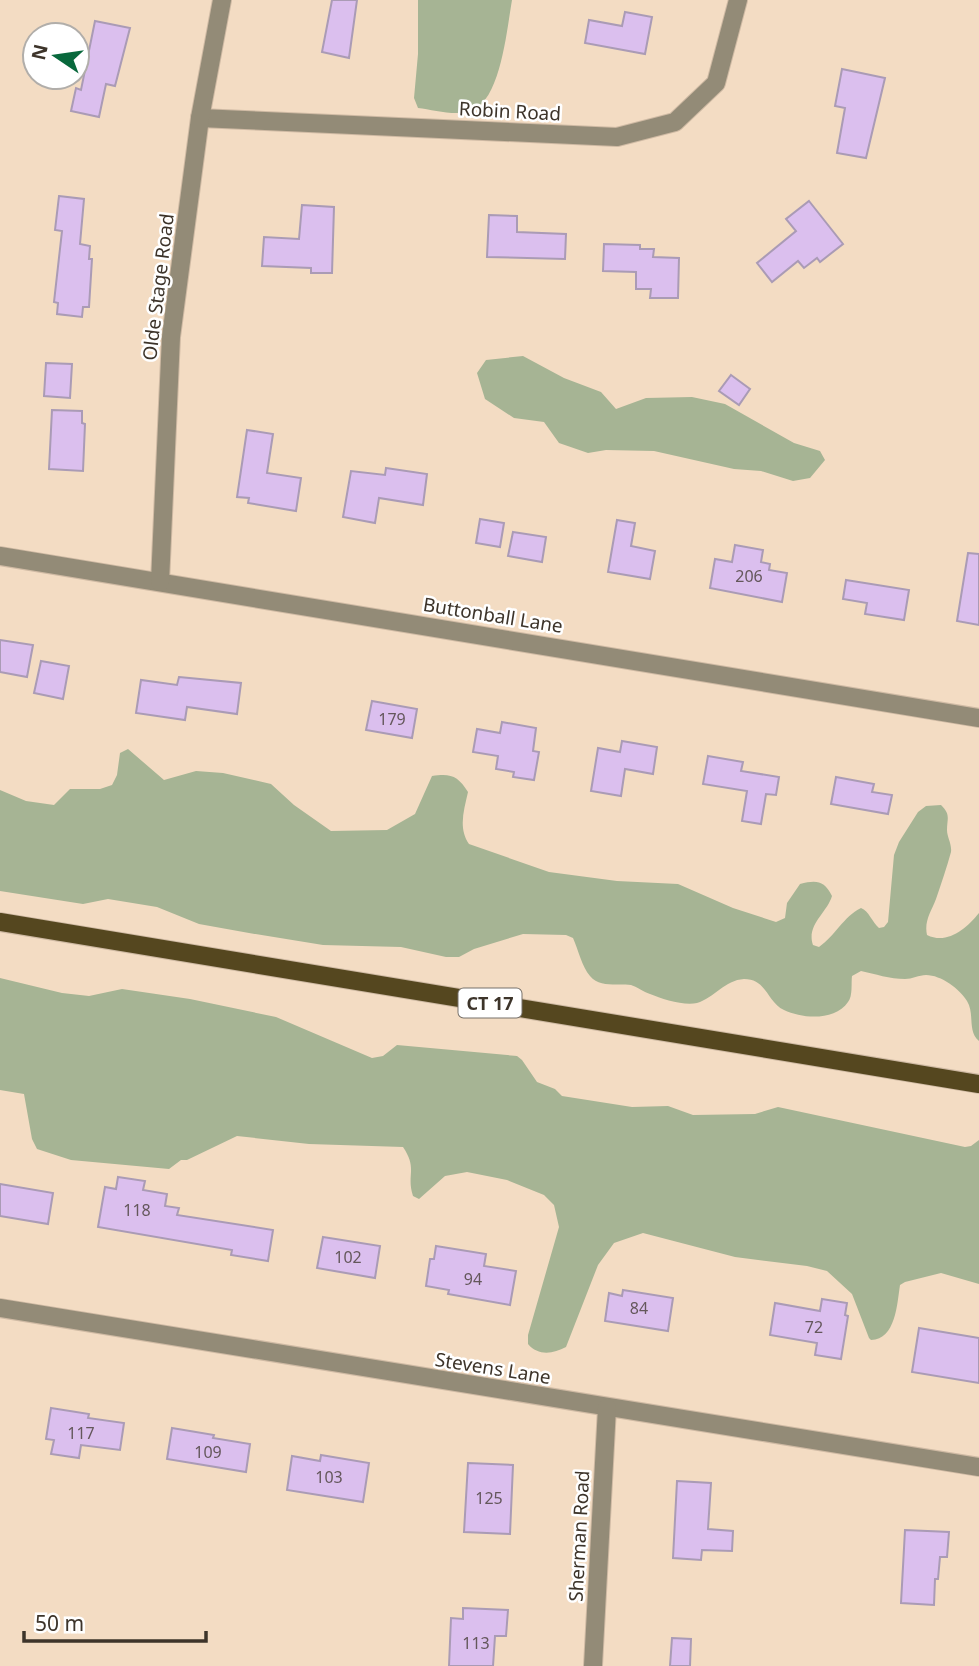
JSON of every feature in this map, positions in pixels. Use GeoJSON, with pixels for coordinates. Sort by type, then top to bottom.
{"type":"FeatureCollection","features":[{"type":"Feature","properties":{"kind":"main road","name":"CT 17"},"geometry":{"type":"LineString","coordinates":[[0,922],[979,1084]]}},
{"type":"Feature","properties":{"kind":"street","name":"Olde Stage Road"},"geometry":{"type":"LineString","coordinates":[[160,582],[170,337],[200,118],[222,0]]}},
{"type":"Feature","properties":{"kind":"street","name":"Robin Road"},"geometry":{"type":"LineString","coordinates":[[200,118],[617,137],[675,122],[716,83],[738,0]]}},
{"type":"Feature","properties":{"kind":"street","name":"Buttonball Lane"},"geometry":{"type":"LineString","coordinates":[[0,556],[979,718]]}},
{"type":"Feature","properties":{"kind":"street","name":"Stevens Lane"},"geometry":{"type":"LineString","coordinates":[[0,1308],[979,1467]]}},
{"type":"Feature","properties":{"kind":"street","name":"Sherman Road"},"geometry":{"type":"LineString","coordinates":[[593,1666],[607,1408]]}},
{"type":"Feature","properties":{"kind":"green space"},"geometry":{"type":"Polygon","coordinates":[[[418,0],[512,0],[496,77],[483,103],[473,110],[453,113],[418,108],[414,98],[418,54],[418,0]]]}},
{"type":"Feature","properties":{"kind":"green space"},"geometry":{"type":"Polygon","coordinates":[[[523,356],[564,378],[601,392],[616,409],[646,398],[692,397],[725,404],[794,443],[820,451],[825,460],[810,478],[793,481],[761,471],[734,469],[654,451],[606,450],[588,453],[559,443],[544,422],[514,418],[485,399],[477,373],[486,360],[523,356]]]}},
{"type":"Feature","properties":{"kind":"green space"},"geometry":{"type":"Polygon","coordinates":[[[128,749],[164,780],[196,771],[223,773],[271,784],[294,805],[331,831],[387,830],[415,814],[432,776],[449,776],[461,782],[468,792],[463,825],[469,844],[549,872],[617,881],[678,884],[733,908],[776,922],[785,918],[787,903],[800,884],[823,884],[832,896],[812,931],[813,945],[819,947],[849,916],[861,908],[879,928],[884,927],[888,922],[894,855],[899,842],[918,812],[926,806],[941,805],[947,814],[951,852],[926,930],[927,935],[934,938],[949,937],[962,930],[979,913],[979,1041],[973,1032],[969,1006],[964,996],[955,987],[932,976],[899,979],[861,971],[852,976],[851,996],[842,1008],[827,1015],[809,1016],[784,1010],[752,980],[731,982],[703,1001],[692,1004],[667,1000],[631,985],[599,982],[587,972],[573,938],[566,935],[523,934],[474,949],[459,957],[446,957],[401,947],[323,945],[249,933],[199,924],[157,907],[108,899],[83,904],[0,891],[0,790],[26,801],[54,805],[70,789],[100,789],[112,785],[117,775],[120,753],[128,749]]]}},
{"type":"Feature","properties":{"kind":"green space"},"geometry":{"type":"Polygon","coordinates":[[[0,978],[62,993],[89,996],[122,989],[190,999],[276,1017],[372,1058],[383,1056],[397,1045],[517,1056],[537,1082],[555,1089],[562,1096],[632,1107],[668,1106],[693,1115],[755,1114],[778,1107],[965,1147],[979,1140],[979,1284],[941,1273],[905,1282],[900,1285],[894,1319],[886,1334],[871,1340],[852,1294],[827,1271],[735,1257],[643,1233],[614,1243],[598,1265],[566,1347],[551,1352],[536,1351],[528,1344],[528,1335],[559,1227],[554,1205],[544,1195],[507,1180],[467,1172],[445,1176],[419,1199],[413,1196],[410,1161],[403,1147],[309,1144],[237,1136],[187,1160],[181,1160],[169,1169],[71,1160],[37,1149],[32,1139],[24,1094],[0,1090],[0,978]]]}},
{"type":"Feature","properties":{"kind":"building"},"geometry":{"type":"Polygon","coordinates":[[[332,0],[357,0],[349,58],[322,52],[332,0]]]}},
{"type":"Feature","properties":{"kind":"building"},"geometry":{"type":"Polygon","coordinates":[[[625,12],[652,17],[645,54],[585,43],[589,20],[622,26],[625,12]]]}},
{"type":"Feature","properties":{"kind":"building"},"geometry":{"type":"Polygon","coordinates":[[[95,21],[130,28],[115,86],[106,84],[99,117],[71,111],[75,91],[91,91],[91,41],[95,21]]]}},
{"type":"Feature","properties":{"kind":"building"},"geometry":{"type":"Polygon","coordinates":[[[842,69],[885,78],[866,158],[837,153],[845,108],[835,106],[842,69]]]}},
{"type":"Feature","properties":{"kind":"building"},"geometry":{"type":"Polygon","coordinates":[[[59,196],[84,199],[80,244],[90,246],[89,259],[92,259],[89,307],[83,307],[82,317],[57,314],[58,303],[54,302],[62,231],[55,230],[59,196]]]}},
{"type":"Feature","properties":{"kind":"building"},"geometry":{"type":"Polygon","coordinates":[[[809,201],[843,244],[820,262],[817,258],[804,268],[798,261],[772,282],[757,263],[796,231],[786,219],[809,201]]]}},
{"type":"Feature","properties":{"kind":"building"},"geometry":{"type":"Polygon","coordinates":[[[302,205],[334,207],[332,273],[311,273],[311,268],[262,266],[264,237],[299,239],[302,205]]]}},
{"type":"Feature","properties":{"kind":"building"},"geometry":{"type":"Polygon","coordinates":[[[489,215],[517,216],[517,232],[566,234],[565,259],[487,257],[489,215]]]}},
{"type":"Feature","properties":{"kind":"building"},"geometry":{"type":"Polygon","coordinates":[[[604,244],[640,245],[640,249],[654,249],[653,257],[679,258],[678,298],[650,298],[651,289],[636,289],[636,272],[603,271],[604,244]]]}},
{"type":"Feature","properties":{"kind":"building"},"geometry":{"type":"Polygon","coordinates":[[[46,363],[72,364],[70,398],[44,396],[46,363]]]}},
{"type":"Feature","properties":{"kind":"building"},"geometry":{"type":"Polygon","coordinates":[[[731,375],[750,389],[739,405],[719,391],[731,375]]]}},
{"type":"Feature","properties":{"kind":"building"},"geometry":{"type":"Polygon","coordinates":[[[52,410],[82,411],[82,423],[85,424],[83,471],[49,469],[52,410]]]}},
{"type":"Feature","properties":{"kind":"building"},"geometry":{"type":"Polygon","coordinates":[[[247,430],[273,434],[267,473],[301,478],[296,511],[248,503],[249,498],[237,497],[247,430]]]}},
{"type":"Feature","properties":{"kind":"building"},"geometry":{"type":"Polygon","coordinates":[[[386,468],[427,474],[423,505],[379,498],[375,523],[343,517],[351,471],[385,475],[386,468]]]}},
{"type":"Feature","properties":{"kind":"building"},"geometry":{"type":"Polygon","coordinates":[[[480,519],[504,523],[500,547],[476,543],[480,519]]]}},
{"type":"Feature","properties":{"kind":"building"},"geometry":{"type":"Polygon","coordinates":[[[617,520],[635,523],[631,546],[655,551],[650,579],[608,572],[617,520]]]}},
{"type":"Feature","properties":{"kind":"building"},"geometry":{"type":"Polygon","coordinates":[[[513,532],[546,537],[542,562],[508,556],[513,532]]]}},
{"type":"Feature","properties":{"kind":"building"},"geometry":{"type":"Polygon","coordinates":[[[735,545],[763,550],[761,562],[770,564],[769,570],[787,573],[782,602],[710,588],[715,559],[732,562],[735,545]]]}},
{"type":"Feature","properties":{"kind":"building"},"geometry":{"type":"Polygon","coordinates":[[[968,553],[979,554],[979,625],[957,621],[968,553]]]}},
{"type":"Feature","properties":{"kind":"building"},"geometry":{"type":"Polygon","coordinates":[[[846,580],[909,590],[904,620],[865,614],[867,603],[843,599],[846,580]]]}},
{"type":"Feature","properties":{"kind":"building"},"geometry":{"type":"Polygon","coordinates":[[[0,640],[33,645],[27,677],[0,672],[0,640]]]}},
{"type":"Feature","properties":{"kind":"building"},"geometry":{"type":"Polygon","coordinates":[[[41,661],[69,666],[63,699],[34,693],[41,661]]]}},
{"type":"Feature","properties":{"kind":"building"},"geometry":{"type":"Polygon","coordinates":[[[179,677],[241,683],[237,714],[187,707],[185,720],[136,713],[141,680],[177,685],[179,677]]]}},
{"type":"Feature","properties":{"kind":"building"},"geometry":{"type":"Polygon","coordinates":[[[372,701],[417,709],[412,738],[366,730],[372,701]]]}},
{"type":"Feature","properties":{"kind":"building"},"geometry":{"type":"Polygon","coordinates":[[[502,722],[536,728],[533,751],[539,752],[534,780],[513,777],[514,772],[496,769],[498,756],[473,752],[477,729],[500,733],[502,722]]]}},
{"type":"Feature","properties":{"kind":"building"},"geometry":{"type":"Polygon","coordinates":[[[622,741],[657,747],[653,774],[625,769],[621,796],[591,791],[598,748],[620,752],[622,741]]]}},
{"type":"Feature","properties":{"kind":"building"},"geometry":{"type":"Polygon","coordinates":[[[708,756],[743,762],[741,771],[779,777],[776,795],[766,794],[761,824],[742,821],[747,791],[703,784],[708,756]]]}},
{"type":"Feature","properties":{"kind":"building"},"geometry":{"type":"Polygon","coordinates":[[[836,777],[874,784],[872,792],[892,795],[888,814],[831,804],[836,777]]]}},
{"type":"Feature","properties":{"kind":"building"},"geometry":{"type":"Polygon","coordinates":[[[118,1177],[145,1181],[143,1190],[167,1194],[165,1206],[179,1208],[177,1215],[273,1230],[268,1261],[231,1255],[232,1250],[98,1227],[105,1187],[116,1189],[118,1177]]]}},
{"type":"Feature","properties":{"kind":"building"},"geometry":{"type":"Polygon","coordinates":[[[0,1184],[53,1193],[48,1224],[0,1216],[0,1184]]]}},
{"type":"Feature","properties":{"kind":"building"},"geometry":{"type":"Polygon","coordinates":[[[323,1237],[380,1246],[375,1278],[317,1268],[323,1237]]]}},
{"type":"Feature","properties":{"kind":"building"},"geometry":{"type":"Polygon","coordinates":[[[436,1246],[486,1254],[484,1266],[516,1271],[510,1305],[448,1294],[449,1290],[426,1286],[430,1259],[434,1259],[436,1246]]]}},
{"type":"Feature","properties":{"kind":"building"},"geometry":{"type":"Polygon","coordinates":[[[623,1290],[673,1298],[668,1331],[605,1321],[609,1293],[622,1296],[623,1290]]]}},
{"type":"Feature","properties":{"kind":"building"},"geometry":{"type":"Polygon","coordinates":[[[822,1299],[847,1303],[845,1315],[848,1316],[841,1359],[815,1355],[817,1343],[770,1335],[775,1303],[820,1311],[822,1299]]]}},
{"type":"Feature","properties":{"kind":"building"},"geometry":{"type":"Polygon","coordinates":[[[919,1328],[979,1338],[979,1383],[912,1372],[919,1328]]]}},
{"type":"Feature","properties":{"kind":"building"},"geometry":{"type":"Polygon","coordinates":[[[51,1408],[89,1414],[88,1418],[124,1423],[120,1450],[81,1445],[79,1458],[51,1454],[54,1440],[46,1439],[51,1408]]]}},
{"type":"Feature","properties":{"kind":"building"},"geometry":{"type":"Polygon","coordinates":[[[172,1428],[250,1444],[246,1472],[167,1459],[172,1428]]]}},
{"type":"Feature","properties":{"kind":"building"},"geometry":{"type":"Polygon","coordinates":[[[321,1455],[369,1463],[363,1502],[287,1490],[292,1456],[320,1461],[321,1455]]]}},
{"type":"Feature","properties":{"kind":"building"},"geometry":{"type":"Polygon","coordinates":[[[468,1463],[513,1465],[510,1534],[464,1532],[468,1463]]]}},
{"type":"Feature","properties":{"kind":"building"},"geometry":{"type":"Polygon","coordinates":[[[677,1481],[711,1483],[708,1529],[733,1531],[732,1551],[702,1550],[701,1560],[673,1558],[677,1481]]]}},
{"type":"Feature","properties":{"kind":"building"},"geometry":{"type":"Polygon","coordinates":[[[905,1530],[949,1532],[947,1557],[940,1557],[938,1579],[935,1579],[934,1605],[901,1603],[905,1530]]]}},
{"type":"Feature","properties":{"kind":"building"},"geometry":{"type":"Polygon","coordinates":[[[463,1608],[508,1610],[506,1636],[495,1636],[493,1666],[449,1666],[451,1618],[463,1619],[463,1608]]]}},
{"type":"Feature","properties":{"kind":"building"},"geometry":{"type":"Polygon","coordinates":[[[672,1638],[691,1639],[690,1666],[670,1666],[672,1638]]]}}]}
